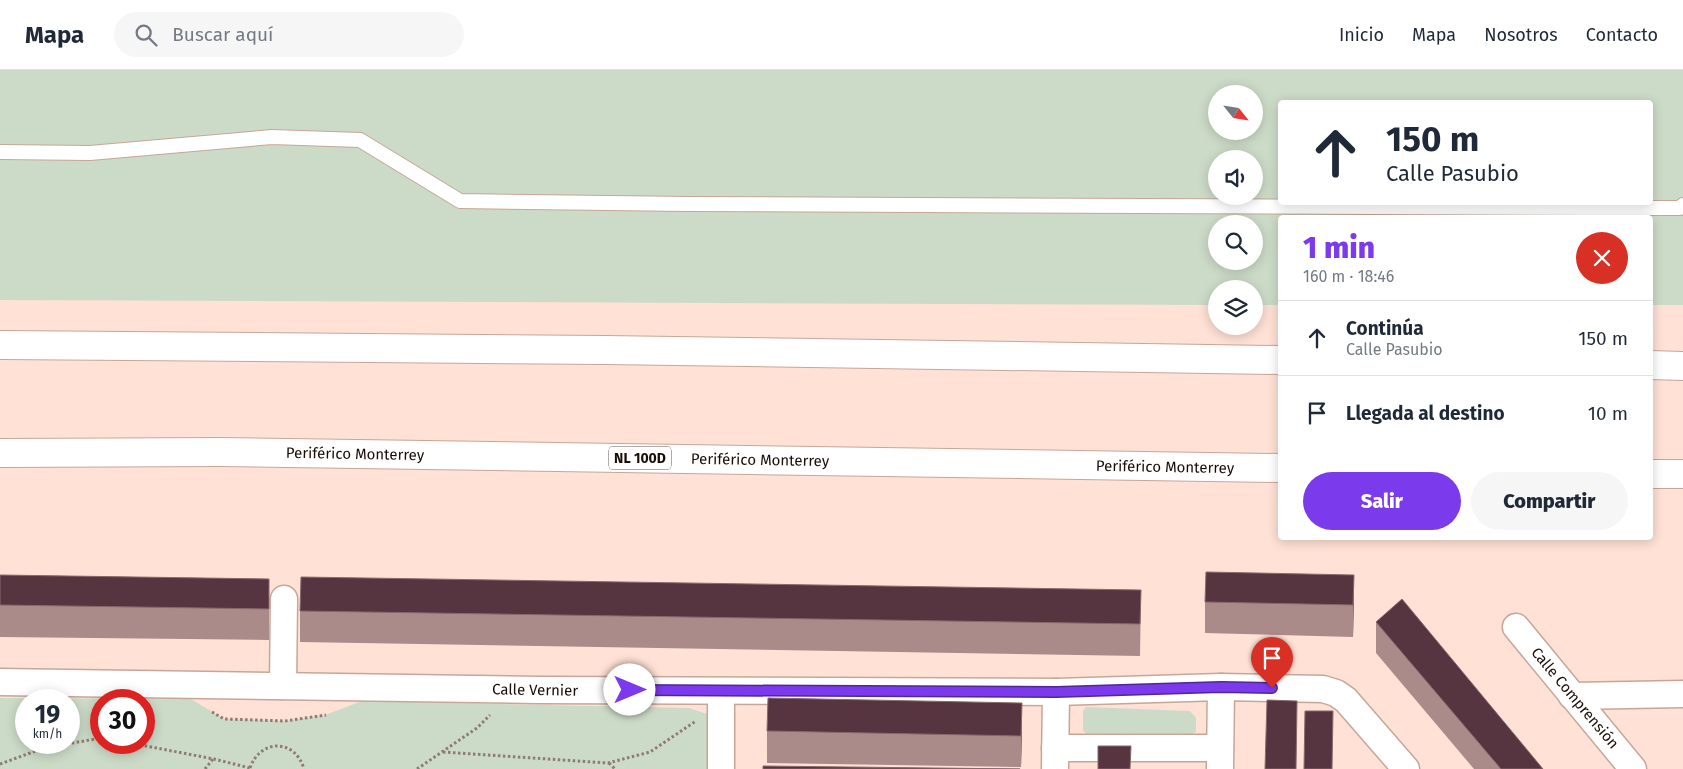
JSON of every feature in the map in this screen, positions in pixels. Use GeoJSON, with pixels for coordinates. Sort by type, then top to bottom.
{"type":"FeatureCollection","features":[{"type":"Feature","properties":{"kind":"highway"},"geometry":{"type":"LineString","coordinates":[[0,345],[594,350],[1278,360]]}},
{"type":"Feature","properties":{"kind":"highway"},"geometry":{"type":"LineString","coordinates":[[1653,366],[1683,366]]}},
{"type":"Feature","properties":{"kind":"highway","name":"Periférico Monterrey"},"geometry":{"type":"LineString","coordinates":[[0,453],[221,452],[1278,468]]}},
{"type":"Feature","properties":{"kind":"highway"},"geometry":{"type":"LineString","coordinates":[[1653,474],[1683,474]]}},
{"type":"Feature","properties":{"kind":"street"},"geometry":{"type":"LineString","coordinates":[[283,686],[284,599]]}},
{"type":"Feature","properties":{"kind":"street","name":"Calle Comprensión"},"geometry":{"type":"LineString","coordinates":[[1516,627],[1633,769]]}},
{"type":"Feature","properties":{"kind":"street","name":"Calle Vernier"},"geometry":{"type":"LineString","coordinates":[[0,682],[721,691],[1056,692],[1221,687],[1323,689],[1336,693],[1346,700],[1406,769]]}},
{"type":"Feature","properties":{"kind":"street"},"geometry":{"type":"LineString","coordinates":[[1056,692],[1055,758],[1220,758],[1221,687]]}},
{"type":"Feature","properties":{"kind":"street"},"geometry":{"type":"LineString","coordinates":[[721,691],[721,769]]}},
{"type":"Feature","properties":{"kind":"street"},"geometry":{"type":"LineString","coordinates":[[1572,696],[1683,694]]}},
{"type":"Feature","properties":{"kind":"street"},"geometry":{"type":"LineString","coordinates":[[1380,769],[1382,741]]}},
{"type":"Feature","properties":{"kind":"lane"},"geometry":{"type":"LineString","coordinates":[[0,152],[90,152],[272,137],[360,140],[460,201],[689,204],[1574,208],[1680,208],[1683,205]]}},
{"type":"Feature","properties":{"kind":"path"},"geometry":{"type":"LineString","coordinates":[[417,769],[476,728],[494,710]]}},
{"type":"Feature","properties":{"kind":"path"},"geometry":{"type":"LineString","coordinates":[[442,752],[608,762],[650,752],[699,720]]}},
{"type":"Feature","properties":{"kind":"path"},"geometry":{"type":"LineString","coordinates":[[0,764],[44,748],[90,740]]}},
{"type":"Feature","properties":{"kind":"path"},"geometry":{"type":"LineString","coordinates":[[155,748],[250,768],[260,752],[277,746],[286,747],[300,759],[304,769]]}},
{"type":"Feature","properties":{"kind":"path"},"geometry":{"type":"LineString","coordinates":[[205,769],[214,759]]}},
{"type":"Feature","properties":{"kind":"path"},"geometry":{"type":"LineString","coordinates":[[608,762],[615,769]]}},
{"type":"Feature","properties":{"kind":"green space"},"geometry":{"type":"Polygon","coordinates":[[[0,70],[1683,70],[1683,305],[1653,305],[1653,215],[1278,215],[1278,305],[1263,305],[1263,280],[1208,280],[1208,305],[0,300],[0,70]]]}},
{"type":"Feature","properties":{"kind":"green space"},"geometry":{"type":"Polygon","coordinates":[[[0,698],[15,698],[15,754],[80,754],[80,698],[90,698],[90,754],[155,754],[155,699],[191,699],[224,719],[285,721],[325,715],[362,701],[689,708],[707,714],[707,769],[0,769],[0,698]]]}},
{"type":"Feature","properties":{"kind":"green space"},"geometry":{"type":"Polygon","coordinates":[[[1086,707],[1190,711],[1196,718],[1196,732],[1187,737],[1088,736],[1083,730],[1083,711],[1086,707]]]}},
{"type":"Feature","properties":{"kind":"building"},"geometry":{"type":"Polygon","coordinates":[[[1206,572],[1354,575],[1353,605],[1205,602],[1206,572]]]}},
{"type":"Feature","properties":{"kind":"building"},"geometry":{"type":"Polygon","coordinates":[[[0,575],[269,579],[269,609],[0,605],[0,575]]]}},
{"type":"Feature","properties":{"kind":"building"},"geometry":{"type":"Polygon","coordinates":[[[301,577],[1141,590],[1140,624],[300,611],[301,577]]]}},
{"type":"Feature","properties":{"kind":"building"},"geometry":{"type":"Polygon","coordinates":[[[1402,599],[1543,769],[1501,769],[1376,622],[1402,599]]]}},
{"type":"Feature","properties":{"kind":"building"},"geometry":{"type":"Polygon","coordinates":[[[768,698],[1022,703],[1021,736],[767,731],[768,698]]]}},
{"type":"Feature","properties":{"kind":"building"},"geometry":{"type":"Polygon","coordinates":[[[1267,700],[1297,701],[1296,769],[1265,769],[1267,700]]]}},
{"type":"Feature","properties":{"kind":"building"},"geometry":{"type":"Polygon","coordinates":[[[1305,711],[1333,711],[1332,769],[1304,769],[1305,711]]]}},
{"type":"Feature","properties":{"kind":"building"},"geometry":{"type":"Polygon","coordinates":[[[1098,746],[1131,746],[1130,769],[1098,769],[1098,746]]]}},
{"type":"Feature","properties":{"kind":"building"},"geometry":{"type":"Polygon","coordinates":[[[763,766],[1020,769],[763,769],[763,766]]]}},
{"type":"Feature","properties":{"kind":"route"},"geometry":{"type":"LineString","coordinates":[[630,690],[1056,692],[1221,687],[1272,688]]}}]}
